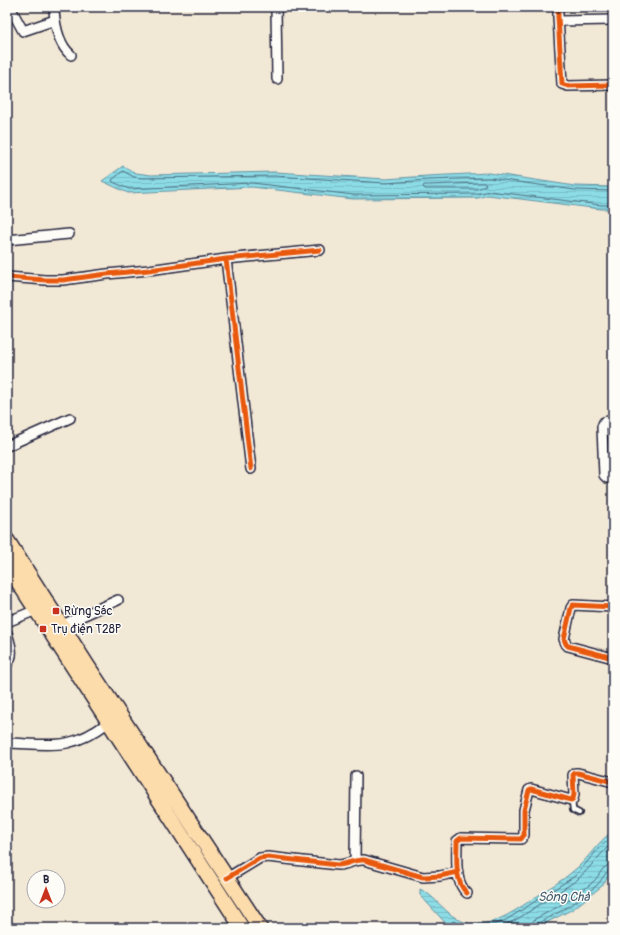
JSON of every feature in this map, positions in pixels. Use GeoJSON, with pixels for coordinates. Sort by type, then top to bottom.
{"type":"FeatureCollection","features":[{"type":"Feature","properties":{"kind":"main road"},"geometry":{"type":"LineString","coordinates":[[7,540],[260,928]]}},
{"type":"Feature","properties":{"kind":"main road"},"geometry":{"type":"LineString","coordinates":[[7,565],[242,928]]}},
{"type":"Feature","properties":{"kind":"street"},"geometry":{"type":"LineString","coordinates":[[10,7],[23,30],[51,21]]}},
{"type":"Feature","properties":{"kind":"street"},"geometry":{"type":"LineString","coordinates":[[58,7],[54,10],[51,21],[66,51],[71,55]]}},
{"type":"Feature","properties":{"kind":"street"},"geometry":{"type":"LineString","coordinates":[[276,7],[277,78]]}},
{"type":"Feature","properties":{"kind":"street"},"geometry":{"type":"LineString","coordinates":[[558,7],[562,84],[568,86],[613,85]]}},
{"type":"Feature","properties":{"kind":"street"},"geometry":{"type":"LineString","coordinates":[[559,21],[613,20]]}},
{"type":"Feature","properties":{"kind":"street"},"geometry":{"type":"LineString","coordinates":[[7,240],[69,234]]}},
{"type":"Feature","properties":{"kind":"street"},"geometry":{"type":"LineString","coordinates":[[7,277],[62,280],[226,259],[320,250]]}},
{"type":"Feature","properties":{"kind":"street"},"geometry":{"type":"LineString","coordinates":[[226,259],[250,469]]}},
{"type":"Feature","properties":{"kind":"street"},"geometry":{"type":"LineString","coordinates":[[7,446],[70,418]]}},
{"type":"Feature","properties":{"kind":"street"},"geometry":{"type":"LineString","coordinates":[[613,420],[604,422],[602,427],[604,475],[607,478],[613,478]]}},
{"type":"Feature","properties":{"kind":"street"},"geometry":{"type":"LineString","coordinates":[[62,625],[118,600]]}},
{"type":"Feature","properties":{"kind":"street"},"geometry":{"type":"LineString","coordinates":[[613,607],[573,605],[564,640],[568,646],[613,658]]}},
{"type":"Feature","properties":{"kind":"street"},"geometry":{"type":"LineString","coordinates":[[7,622],[36,610]]}},
{"type":"Feature","properties":{"kind":"street"},"geometry":{"type":"LineString","coordinates":[[7,633],[12,651],[10,660],[7,664]]}},
{"type":"Feature","properties":{"kind":"street"},"geometry":{"type":"LineString","coordinates":[[7,743],[67,743],[78,740],[98,730],[109,722]]}},
{"type":"Feature","properties":{"kind":"street"},"geometry":{"type":"LineString","coordinates":[[467,893],[463,889],[458,872],[458,839],[521,839],[523,838],[524,810],[529,790],[531,789],[567,800],[572,800],[574,794],[573,775],[575,773],[613,782]]}},
{"type":"Feature","properties":{"kind":"street"},"geometry":{"type":"LineString","coordinates":[[355,860],[356,776]]}},
{"type":"Feature","properties":{"kind":"street"},"geometry":{"type":"LineString","coordinates":[[227,878],[263,857],[338,865],[344,865],[355,860],[364,860],[428,877],[458,872]]}},
{"type":"Feature","properties":{"kind":"lane"},"geometry":{"type":"LineString","coordinates":[[572,800],[573,810],[580,814]]}},
{"type":"Feature","properties":{"kind":"water"},"geometry":{"type":"Polygon","coordinates":[[[123,166],[136,173],[151,175],[275,172],[386,179],[489,173],[575,186],[613,187],[613,209],[601,209],[488,195],[478,198],[353,199],[252,187],[128,193],[102,181],[123,166]]]}},
{"type":"Feature","properties":{"kind":"water","name":"Sông Chả"},"geometry":{"type":"Polygon","coordinates":[[[613,831],[613,870],[602,886],[573,909],[536,928],[450,928],[420,895],[420,889],[431,896],[446,911],[464,922],[474,924],[494,921],[513,912],[564,878],[578,867],[613,831]]]}},
{"type":"Feature","properties":{"kind":"cycle path"},"geometry":{"type":"LineString","coordinates":[[558,7],[562,84],[568,86],[613,85]]}},
{"type":"Feature","properties":{"kind":"cycle path"},"geometry":{"type":"LineString","coordinates":[[7,277],[63,280],[226,259],[320,250]]}},
{"type":"Feature","properties":{"kind":"cycle path"},"geometry":{"type":"LineString","coordinates":[[226,259],[251,469]]}},
{"type":"Feature","properties":{"kind":"cycle path"},"geometry":{"type":"LineString","coordinates":[[613,607],[573,605],[564,639],[568,646],[613,658]]}},
{"type":"Feature","properties":{"kind":"cycle path"},"geometry":{"type":"LineString","coordinates":[[467,893],[458,876],[457,841],[461,838],[521,839],[524,835],[524,810],[529,790],[531,789],[571,800],[573,799],[574,794],[573,775],[575,773],[613,782]]}},
{"type":"Feature","properties":{"kind":"cycle path"},"geometry":{"type":"LineString","coordinates":[[227,878],[260,858],[268,857],[338,865],[357,860],[364,860],[423,877],[440,876],[458,872]]}},
{"type":"Feature","properties":{"kind":"place","name":"Rừng Sác"},"geometry":{"type":"Point","coordinates":[56,611]}},
{"type":"Feature","properties":{"kind":"place","name":"Trụ điện T28P"},"geometry":{"type":"Point","coordinates":[43,629]}}]}
